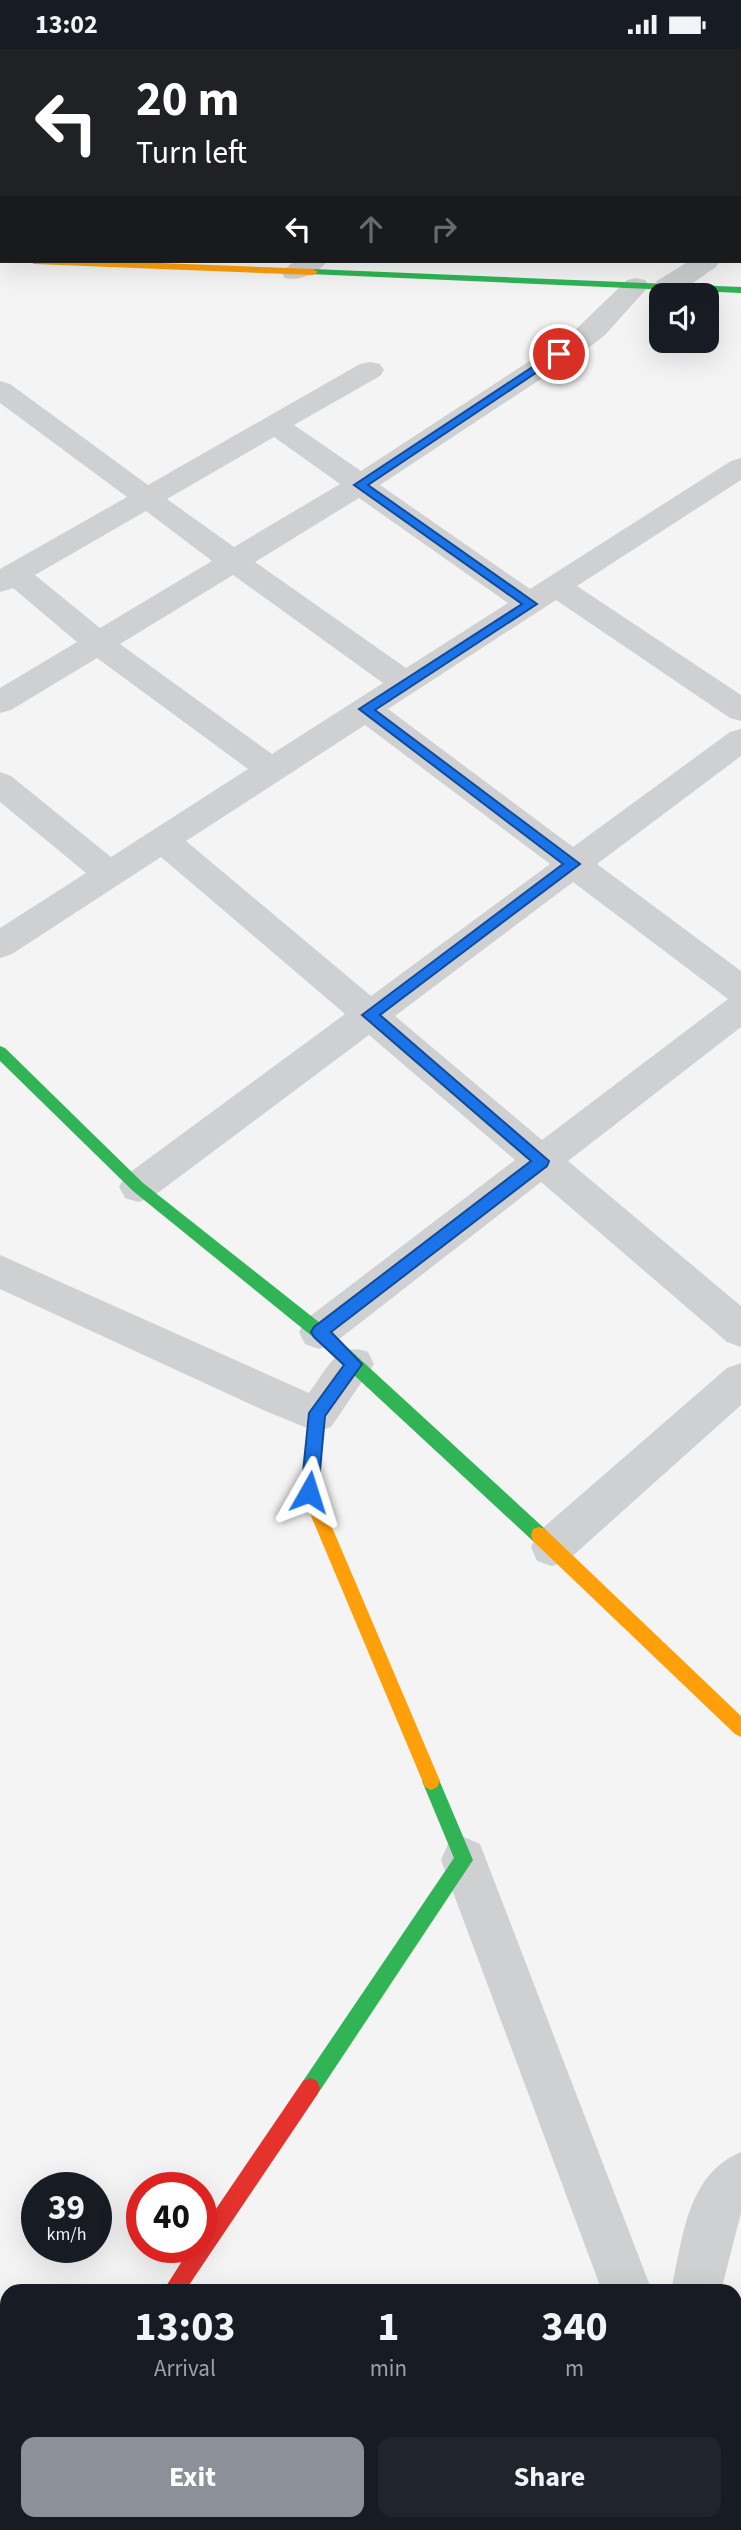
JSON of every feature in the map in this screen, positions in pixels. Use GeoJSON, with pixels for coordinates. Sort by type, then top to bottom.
{"type":"FeatureCollection","features":[{"type":"Feature","properties":{"kind":"street"},"geometry":{"type":"LineString","coordinates":[[142,263],[304,266],[649,286]]}},
{"type":"Feature","properties":{"kind":"street"},"geometry":{"type":"LineString","coordinates":[[672,283],[704,263]]}},
{"type":"Feature","properties":{"kind":"street"},"geometry":{"type":"LineString","coordinates":[[0,702],[360,485],[581,340],[636,286]]}},
{"type":"Feature","properties":{"kind":"street"},"geometry":{"type":"LineString","coordinates":[[719,289],[741,290]]}},
{"type":"Feature","properties":{"kind":"street"},"geometry":{"type":"LineString","coordinates":[[14,574],[370,370]]}},
{"type":"Feature","properties":{"kind":"street"},"geometry":{"type":"LineString","coordinates":[[0,390],[406,684]]}},
{"type":"Feature","properties":{"kind":"street"},"geometry":{"type":"LineString","coordinates":[[275,425],[530,604]]}},
{"type":"Feature","properties":{"kind":"street"},"geometry":{"type":"LineString","coordinates":[[0,945],[530,604],[734,481]]}},
{"type":"Feature","properties":{"kind":"street"},"geometry":{"type":"LineString","coordinates":[[0,546],[14,574],[98,643],[272,770]]}},
{"type":"Feature","properties":{"kind":"street"},"geometry":{"type":"LineString","coordinates":[[557,587],[741,710]]}},
{"type":"Feature","properties":{"kind":"street"},"geometry":{"type":"LineString","coordinates":[[366,709],[741,990]]}},
{"type":"Feature","properties":{"kind":"street"},"geometry":{"type":"LineString","coordinates":[[138,1187],[741,740]]}},
{"type":"Feature","properties":{"kind":"street"},"geometry":{"type":"LineString","coordinates":[[0,784],[110,874]]}},
{"type":"Feature","properties":{"kind":"street"},"geometry":{"type":"LineString","coordinates":[[163,840],[741,1330]]}},
{"type":"Feature","properties":{"kind":"street"},"geometry":{"type":"LineString","coordinates":[[319,1332],[741,1008]]}},
{"type":"Feature","properties":{"kind":"street"},"geometry":{"type":"LineString","coordinates":[[0,1052],[138,1187],[319,1332],[552,1547],[741,1728]]}},
{"type":"Feature","properties":{"kind":"street"},"geometry":{"type":"LineString","coordinates":[[0,1271],[277,1398],[317,1413]]}},
{"type":"Feature","properties":{"kind":"street"},"geometry":{"type":"LineString","coordinates":[[354,1364],[317,1413],[309,1492],[464,1860],[624,2284]]}},
{"type":"Feature","properties":{"kind":"street"},"geometry":{"type":"LineString","coordinates":[[552,1547],[741,1380]]}},
{"type":"Feature","properties":{"kind":"street"},"geometry":{"type":"LineString","coordinates":[[178,2284],[464,1860]]}},
{"type":"Feature","properties":{"kind":"street"},"geometry":{"type":"LineString","coordinates":[[698,2284],[717,2203],[741,2176]]}},
{"type":"Feature","properties":{"kind":"traffic: fast"},"geometry":{"type":"LineString","coordinates":[[313,272],[741,290]]}},
{"type":"Feature","properties":{"kind":"traffic: fast"},"geometry":{"type":"LineString","coordinates":[[0,1052],[138,1187],[319,1332],[539,1535]]}},
{"type":"Feature","properties":{"kind":"traffic: fast"},"geometry":{"type":"LineString","coordinates":[[310,2088],[464,1860],[431,1781]]}},
{"type":"Feature","properties":{"kind":"traffic: slow"},"geometry":{"type":"LineString","coordinates":[[85,263],[313,272]]}},
{"type":"Feature","properties":{"kind":"traffic: slow"},"geometry":{"type":"LineString","coordinates":[[317,1414],[309,1492],[431,1781]]}},
{"type":"Feature","properties":{"kind":"traffic: slow"},"geometry":{"type":"LineString","coordinates":[[539,1535],[741,1728]]}},
{"type":"Feature","properties":{"kind":"traffic: jam"},"geometry":{"type":"LineString","coordinates":[[178,2284],[310,2088]]}},
{"type":"Feature","properties":{"kind":"route"},"geometry":{"type":"LineString","coordinates":[[309,1492],[317,1413],[354,1364],[319,1332],[541,1161],[370,1015],[573,864],[366,709],[530,604],[360,485],[559,354]]}}]}
